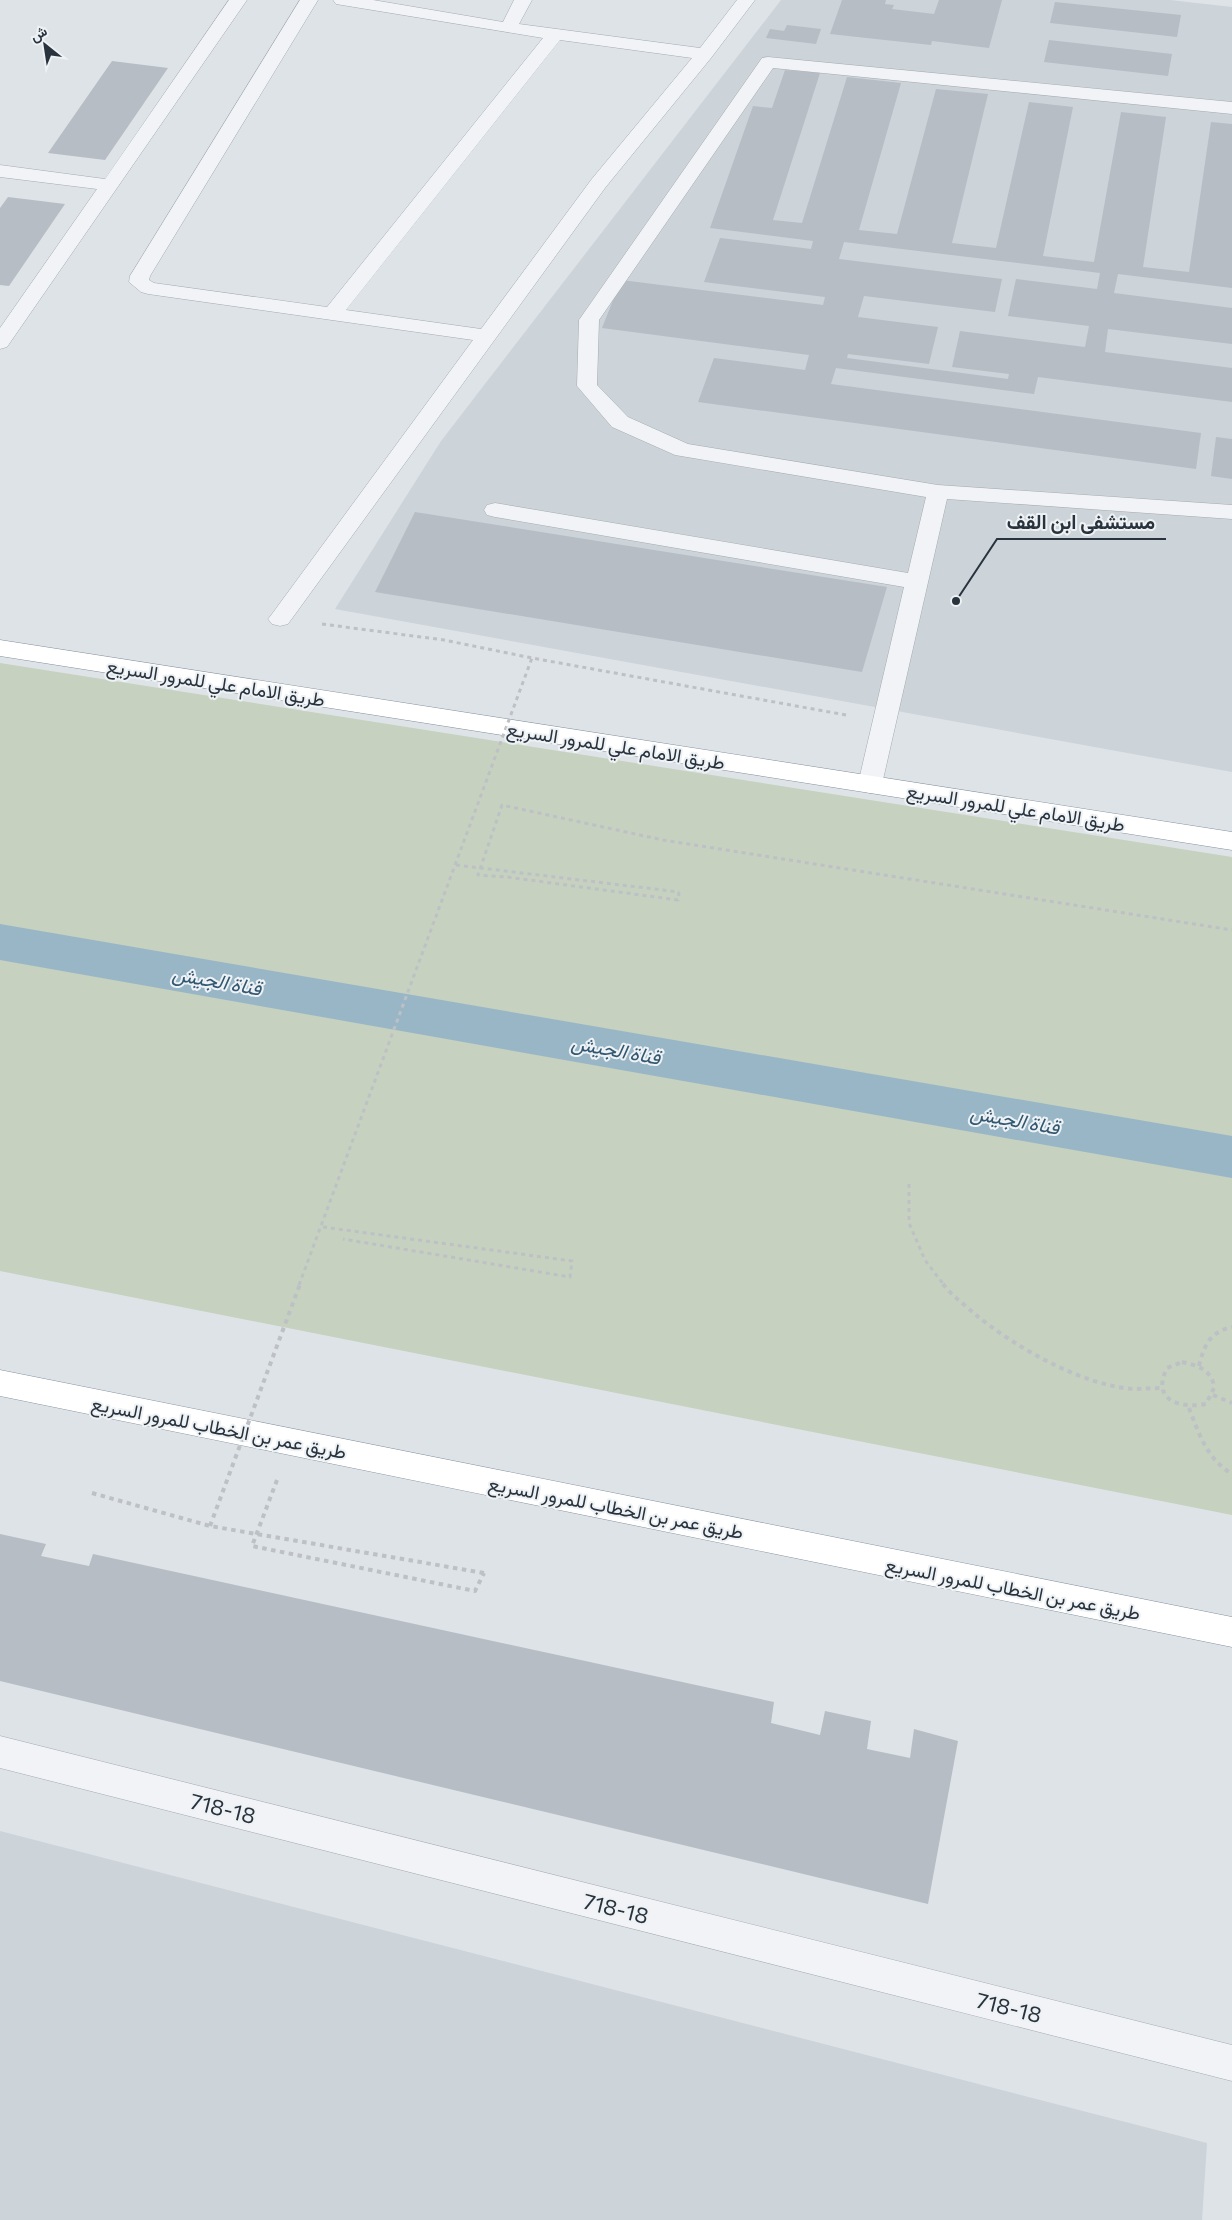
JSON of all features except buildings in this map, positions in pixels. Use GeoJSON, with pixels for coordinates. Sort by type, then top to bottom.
{"type":"FeatureCollection","features":[{"type":"Feature","properties":{"kind":"highway","name":"طريق الامام علي للمرور السريع"},"geometry":{"type":"LineString","coordinates":[[0,648],[1232,841]]}},
{"type":"Feature","properties":{"kind":"highway","name":"طريق عمر بن الخطاب للمرور السريع"},"geometry":{"type":"LineString","coordinates":[[0,1383],[1232,1632]]}},
{"type":"Feature","properties":{"kind":"street"},"geometry":{"type":"LineString","coordinates":[[0,343],[238,0]]}},
{"type":"Feature","properties":{"kind":"street"},"geometry":{"type":"LineString","coordinates":[[309,0],[140,276],[139,282],[148,288],[486,336]]}},
{"type":"Feature","properties":{"kind":"street"},"geometry":{"type":"LineString","coordinates":[[342,0],[508,28],[705,54]]}},
{"type":"Feature","properties":{"kind":"street"},"geometry":{"type":"LineString","coordinates":[[508,28],[523,0]]}},
{"type":"Feature","properties":{"kind":"street"},"geometry":{"type":"LineString","coordinates":[[280,619],[598,184],[705,54],[746,0]]}},
{"type":"Feature","properties":{"kind":"street"},"geometry":{"type":"LineString","coordinates":[[332,314],[556,34]]}},
{"type":"Feature","properties":{"kind":"street"},"geometry":{"type":"LineString","coordinates":[[1232,108],[768,62],[589,320],[586,386],[620,422],[682,450],[938,492],[1232,512]]}},
{"type":"Feature","properties":{"kind":"street"},"geometry":{"type":"LineString","coordinates":[[0,171],[110,185]]}},
{"type":"Feature","properties":{"kind":"street"},"geometry":{"type":"LineString","coordinates":[[870,784],[938,492]]}},
{"type":"Feature","properties":{"kind":"street"},"geometry":{"type":"LineString","coordinates":[[495,510],[917,582]]}},
{"type":"Feature","properties":{"kind":"street","name":"718-18"},"geometry":{"type":"LineString","coordinates":[[0,1752],[1232,2063]]}},
{"type":"Feature","properties":{"kind":"path"},"geometry":{"type":"LineString","coordinates":[[280,619],[444,640],[532,658],[885,722]]}},
{"type":"Feature","properties":{"kind":"path"},"geometry":{"type":"LineString","coordinates":[[210,1526],[323,1226],[532,658]]}},
{"type":"Feature","properties":{"kind":"path"},"geometry":{"type":"LineString","coordinates":[[456,865],[679,892],[678,900],[507,877],[478,875],[502,805],[663,840],[1232,930]]}},
{"type":"Feature","properties":{"kind":"path"},"geometry":{"type":"LineString","coordinates":[[909,1184],[909,1223],[925,1260],[949,1292],[996,1331],[1039,1358],[1093,1380],[1133,1389],[1161,1388]]}},
{"type":"Feature","properties":{"kind":"path"},"geometry":{"type":"LineString","coordinates":[[323,1226],[572,1261],[570,1277],[343,1239]]}},
{"type":"Feature","properties":{"kind":"path"},"geometry":{"type":"LineString","coordinates":[[1199,1366],[1202,1351],[1208,1339],[1215,1332],[1232,1327]]}},
{"type":"Feature","properties":{"kind":"path"},"geometry":{"type":"LineString","coordinates":[[1182,1362],[1199,1366],[1207,1371],[1215,1385],[1213,1394],[1206,1404],[1189,1408],[1172,1401],[1161,1388],[1160,1381],[1167,1368],[1182,1362]]}},
{"type":"Feature","properties":{"kind":"path"},"geometry":{"type":"LineString","coordinates":[[1213,1394],[1232,1403]]}},
{"type":"Feature","properties":{"kind":"path"},"geometry":{"type":"LineString","coordinates":[[1189,1408],[1202,1440],[1212,1457],[1225,1471],[1232,1474]]}},
{"type":"Feature","properties":{"kind":"path"},"geometry":{"type":"LineString","coordinates":[[92,1493],[210,1526],[484,1573],[475,1591],[252,1546],[292,1442]]}},
{"type":"Feature","properties":{"kind":"shaded area"},"geometry":{"type":"Polygon","coordinates":[[[781,0],[1170,0],[1232,7],[1232,772],[335,609],[441,441],[781,0]]]}},
{"type":"Feature","properties":{"kind":"shaded area"},"geometry":{"type":"Polygon","coordinates":[[[0,1831],[1207,2143],[1202,2220],[0,2220],[0,1831]]]}},
{"type":"Feature","properties":{"kind":"green space"},"geometry":{"type":"Polygon","coordinates":[[[0,663],[1232,857],[1232,1515],[0,1271],[0,663]]]}},
{"type":"Feature","properties":{"kind":"waterway","name":"قناة الجيش"},"geometry":{"type":"LineString","coordinates":[[0,942],[1232,1157]]}},
{"type":"Feature","properties":{"kind":"place","name":"مستشفى ابن القف"},"geometry":{"type":"Point","coordinates":[956,601]}}]}
